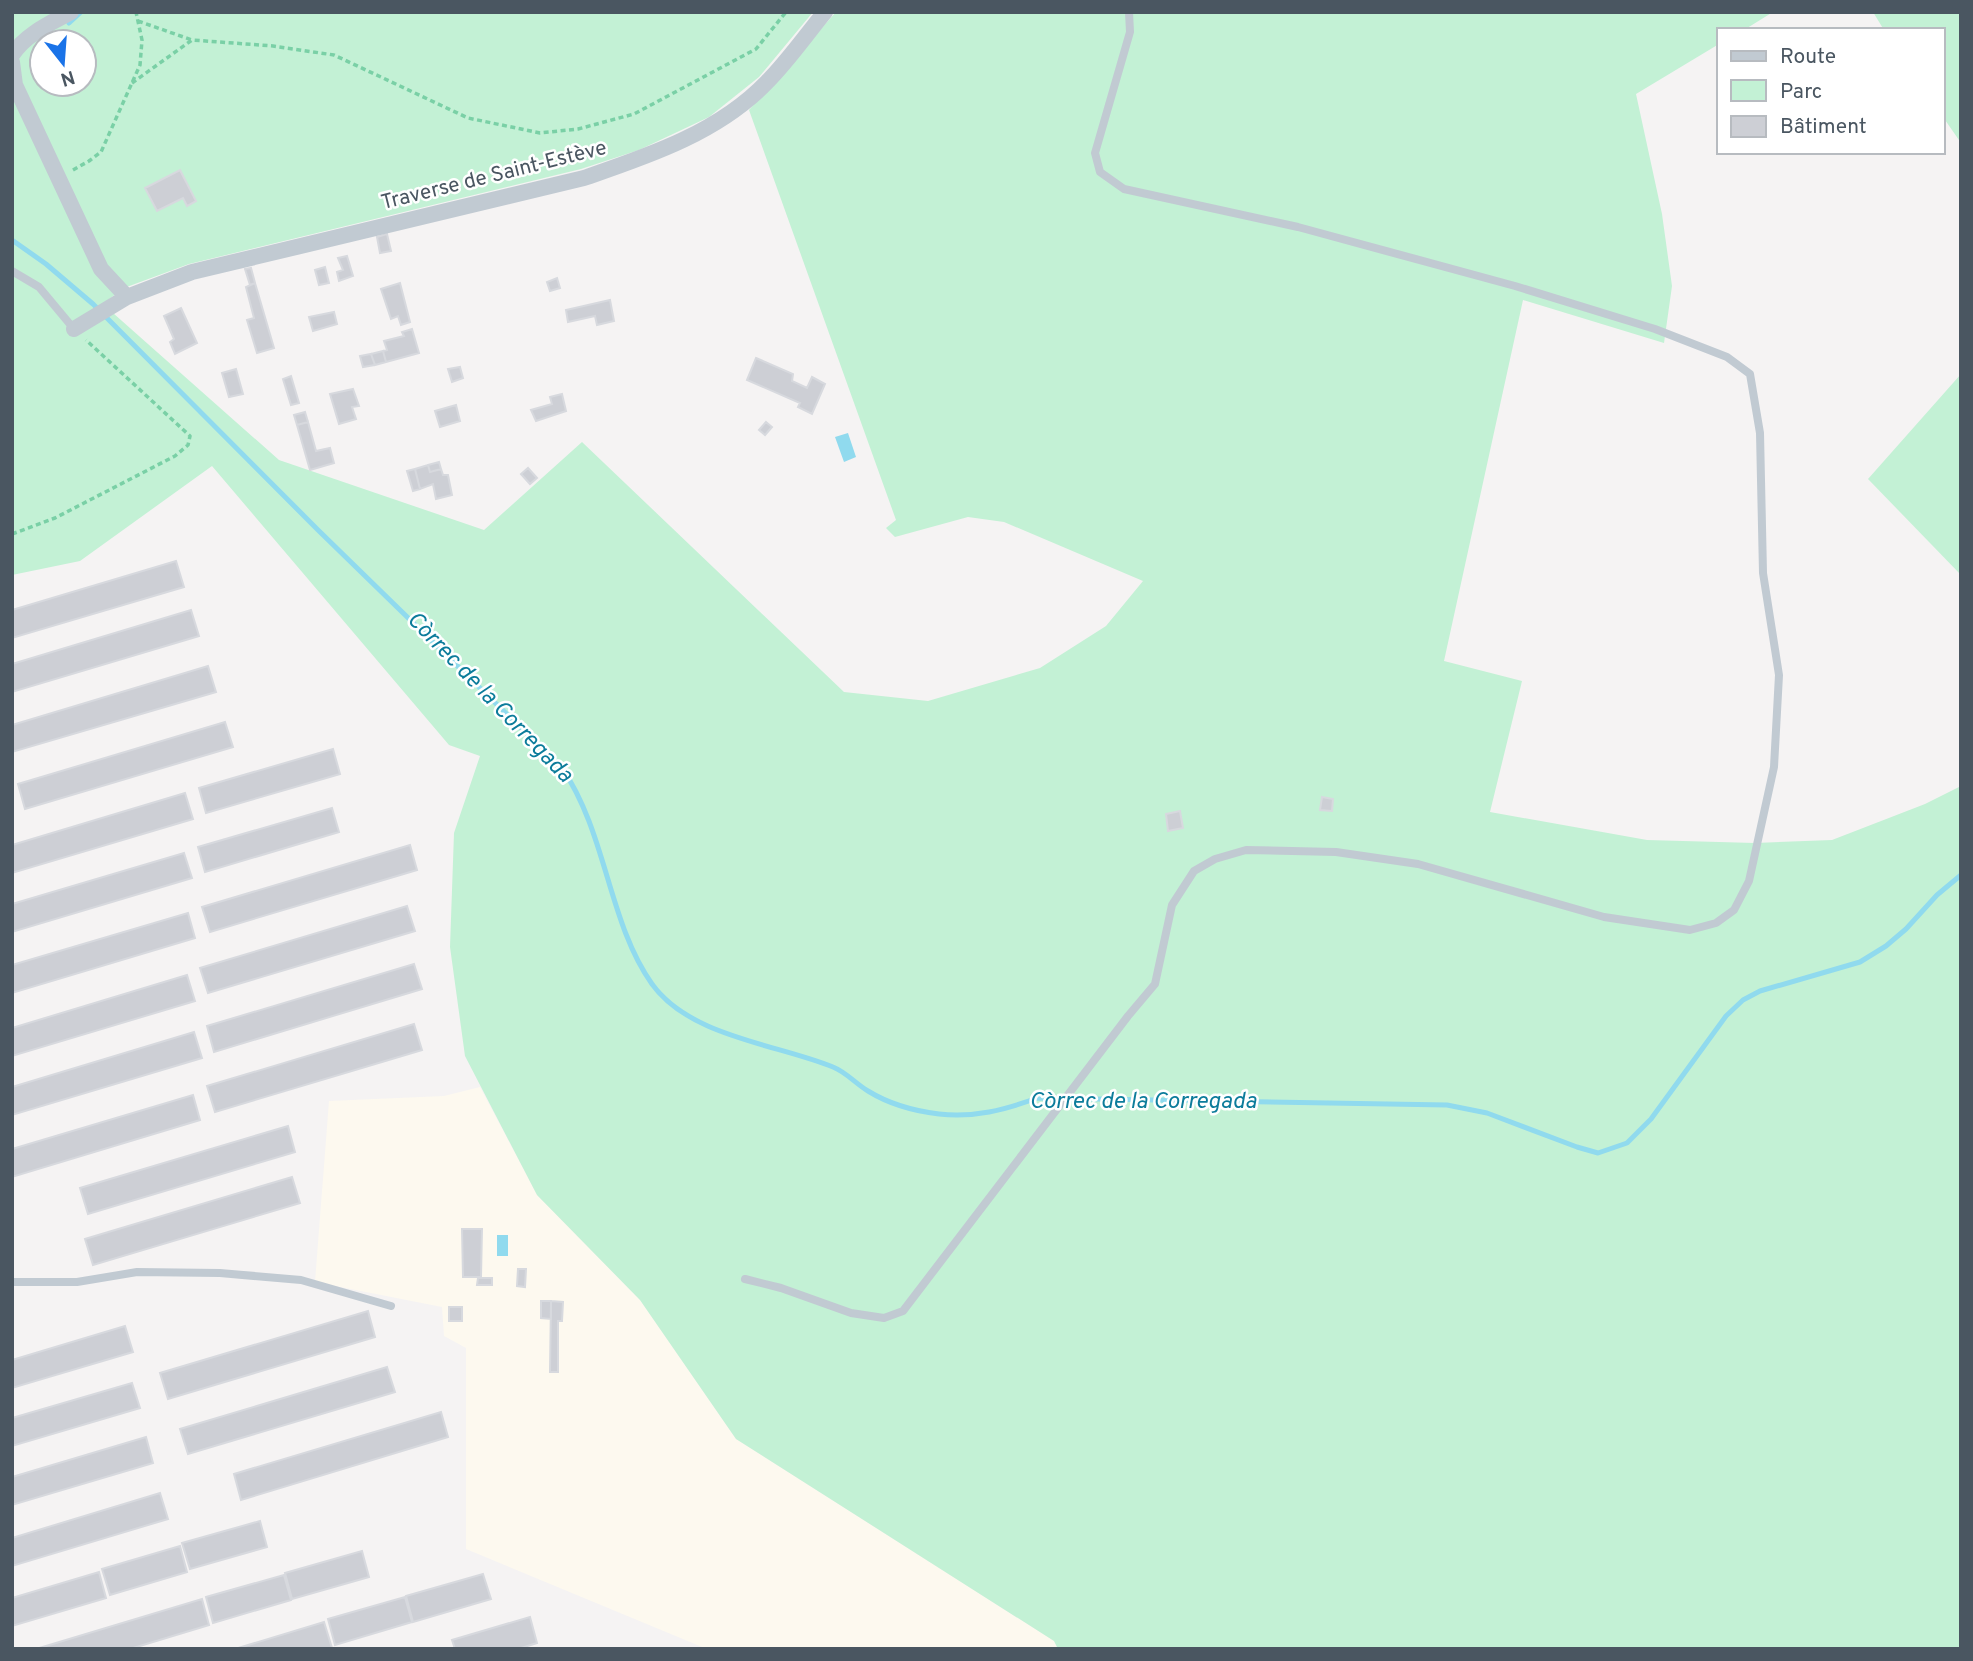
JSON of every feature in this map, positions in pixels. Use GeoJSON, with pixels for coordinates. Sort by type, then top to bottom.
{"type":"FeatureCollection","features":[{"type":"Feature","properties":{"kind":"street"},"geometry":{"type":"LineString","coordinates":[[12,55],[20,44],[37,31],[71,12]]}},
{"type":"Feature","properties":{"kind":"street","name":"Traverse de Saint-Estève"},"geometry":{"type":"LineString","coordinates":[[74,329],[127,297],[192,272],[584,178],[642,158],[714,125],[766,84],[825,12]]}},
{"type":"Feature","properties":{"kind":"street"},"geometry":{"type":"LineString","coordinates":[[12,62],[15,85],[102,269],[127,297]]}},
{"type":"Feature","properties":{"kind":"lane"},"geometry":{"type":"LineString","coordinates":[[745,1279],[781,1288],[851,1313],[884,1318],[903,1311],[1155,984],[1172,905],[1194,871],[1215,859],[1246,850],[1336,852],[1418,864],[1604,917],[1690,930],[1716,923],[1734,910],[1749,881],[1774,767],[1779,675],[1763,573],[1760,433],[1750,374],[1727,357],[1655,329],[1515,286],[1298,227],[1124,189],[1100,172],[1095,153],[1130,32],[1129,12]]}},
{"type":"Feature","properties":{"kind":"lane"},"geometry":{"type":"LineString","coordinates":[[12,271],[39,287],[74,329]]}},
{"type":"Feature","properties":{"kind":"lane"},"geometry":{"type":"LineString","coordinates":[[12,1282],[78,1282],[137,1272],[220,1273],[301,1280],[391,1306]]}},
{"type":"Feature","properties":{"kind":"path"},"geometry":{"type":"LineString","coordinates":[[58,177],[101,152],[140,65],[142,40],[136,12]]}},
{"type":"Feature","properties":{"kind":"path"},"geometry":{"type":"LineString","coordinates":[[138,20],[192,40],[273,46],[334,55],[468,118],[540,133],[578,129],[634,114],[756,49],[786,12]]}},
{"type":"Feature","properties":{"kind":"path"},"geometry":{"type":"LineString","coordinates":[[132,83],[192,40]]}},
{"type":"Feature","properties":{"kind":"path"},"geometry":{"type":"LineString","coordinates":[[12,534],[67,512],[175,456],[188,445],[190,436],[74,329]]}},
{"type":"Feature","properties":{"kind":"shaded area"},"geometry":{"type":"Polygon","coordinates":[[[480,1087],[537,1195],[640,1300],[736,1439],[1054,1641],[1058,1649],[707,1649],[466,1549],[466,1348],[444,1336],[442,1307],[315,1282],[329,1101],[444,1096],[480,1087]]]}},
{"type":"Feature","properties":{"kind":"green space"},"geometry":{"type":"Polygon","coordinates":[[[12,12],[813,12],[759,77],[709,117],[639,150],[581,169],[189,264],[124,288],[101,305],[279,460],[484,530],[582,442],[844,692],[928,701],[1040,668],[1106,626],[1143,581],[1004,522],[968,517],[895,537],[886,528],[896,520],[749,110],[836,12],[1773,12],[1747,28],[1717,28],[1717,45],[1636,94],[1662,214],[1672,286],[1664,343],[1523,300],[1444,661],[1522,681],[1490,812],[1647,840],[1755,843],[1832,840],[1925,804],[1961,786],[1961,1649],[1058,1649],[1054,1641],[736,1439],[640,1300],[537,1195],[465,1056],[450,947],[454,833],[480,756],[449,745],[212,466],[80,561],[12,575],[12,12]]]}},
{"type":"Feature","properties":{"kind":"green space"},"geometry":{"type":"Polygon","coordinates":[[[1873,12],[1961,12],[1961,143],[1945,120],[1945,28],[1883,28],[1873,12]]]}},
{"type":"Feature","properties":{"kind":"green space"},"geometry":{"type":"Polygon","coordinates":[[[1961,374],[1961,575],[1868,479],[1961,374]]]}},
{"type":"Feature","properties":{"kind":"water"},"geometry":{"type":"Polygon","coordinates":[[[848,433],[856,457],[844,462],[835,437],[848,433]]]}},
{"type":"Feature","properties":{"kind":"water"},"geometry":{"type":"Polygon","coordinates":[[[497,1235],[508,1235],[508,1256],[497,1256],[497,1235]]]}},
{"type":"Feature","properties":{"kind":"building"},"geometry":{"type":"Polygon","coordinates":[[[180,170],[196,201],[187,206],[183,198],[157,211],[145,188],[180,170]]]}},
{"type":"Feature","properties":{"kind":"building"},"geometry":{"type":"Polygon","coordinates":[[[387,234],[391,251],[380,253],[377,237],[387,234]]]}},
{"type":"Feature","properties":{"kind":"building"},"geometry":{"type":"Polygon","coordinates":[[[347,256],[353,276],[339,281],[337,272],[343,270],[338,258],[347,256]]]}},
{"type":"Feature","properties":{"kind":"building"},"geometry":{"type":"Polygon","coordinates":[[[325,267],[329,283],[319,285],[315,270],[325,267]]]}},
{"type":"Feature","properties":{"kind":"building"},"geometry":{"type":"Polygon","coordinates":[[[251,268],[255,283],[250,285],[245,269],[251,268]]]}},
{"type":"Feature","properties":{"kind":"building"},"geometry":{"type":"Polygon","coordinates":[[[557,278],[560,288],[550,291],[547,282],[557,278]]]}},
{"type":"Feature","properties":{"kind":"building"},"geometry":{"type":"Polygon","coordinates":[[[255,283],[274,348],[257,353],[247,320],[254,318],[246,287],[255,283]]]}},
{"type":"Feature","properties":{"kind":"building"},"geometry":{"type":"Polygon","coordinates":[[[400,283],[410,322],[401,325],[398,316],[391,319],[381,289],[400,283]]]}},
{"type":"Feature","properties":{"kind":"building"},"geometry":{"type":"Polygon","coordinates":[[[610,300],[614,321],[597,325],[595,316],[568,322],[566,310],[610,300]]]}},
{"type":"Feature","properties":{"kind":"building"},"geometry":{"type":"Polygon","coordinates":[[[181,308],[197,343],[175,354],[170,342],[174,339],[164,316],[181,308]]]}},
{"type":"Feature","properties":{"kind":"building"},"geometry":{"type":"Polygon","coordinates":[[[334,312],[337,324],[313,331],[309,317],[334,312]]]}},
{"type":"Feature","properties":{"kind":"building"},"geometry":{"type":"Polygon","coordinates":[[[412,329],[419,353],[386,362],[383,351],[387,350],[384,341],[404,336],[402,332],[412,329]]]}},
{"type":"Feature","properties":{"kind":"building"},"geometry":{"type":"Polygon","coordinates":[[[383,351],[386,362],[375,365],[371,354],[383,351]]]}},
{"type":"Feature","properties":{"kind":"building"},"geometry":{"type":"Polygon","coordinates":[[[371,354],[375,365],[363,367],[360,356],[371,354]]]}},
{"type":"Feature","properties":{"kind":"building"},"geometry":{"type":"Polygon","coordinates":[[[756,358],[793,374],[792,381],[807,388],[812,377],[825,384],[812,414],[798,407],[800,403],[747,380],[756,358]]]}},
{"type":"Feature","properties":{"kind":"building"},"geometry":{"type":"Polygon","coordinates":[[[460,367],[463,378],[452,382],[448,369],[460,367]]]}},
{"type":"Feature","properties":{"kind":"building"},"geometry":{"type":"Polygon","coordinates":[[[236,369],[243,394],[229,397],[222,373],[236,369]]]}},
{"type":"Feature","properties":{"kind":"building"},"geometry":{"type":"Polygon","coordinates":[[[291,376],[299,403],[291,405],[283,379],[291,376]]]}},
{"type":"Feature","properties":{"kind":"building"},"geometry":{"type":"Polygon","coordinates":[[[353,389],[359,406],[352,407],[356,419],[339,424],[330,394],[353,389]]]}},
{"type":"Feature","properties":{"kind":"building"},"geometry":{"type":"Polygon","coordinates":[[[562,394],[566,411],[536,421],[531,410],[552,404],[550,397],[562,394]]]}},
{"type":"Feature","properties":{"kind":"building"},"geometry":{"type":"Polygon","coordinates":[[[456,405],[460,421],[440,427],[435,411],[456,405]]]}},
{"type":"Feature","properties":{"kind":"building"},"geometry":{"type":"Polygon","coordinates":[[[305,412],[308,422],[297,425],[294,415],[305,412]]]}},
{"type":"Feature","properties":{"kind":"building"},"geometry":{"type":"Polygon","coordinates":[[[308,422],[316,451],[330,448],[334,463],[310,470],[297,425],[308,422]]]}},
{"type":"Feature","properties":{"kind":"building"},"geometry":{"type":"Polygon","coordinates":[[[766,422],[772,427],[765,435],[759,430],[766,422]]]}},
{"type":"Feature","properties":{"kind":"building"},"geometry":{"type":"Polygon","coordinates":[[[439,462],[441,469],[430,472],[428,465],[439,462]]]}},
{"type":"Feature","properties":{"kind":"building"},"geometry":{"type":"Polygon","coordinates":[[[428,465],[430,472],[441,469],[443,475],[448,475],[452,495],[436,499],[433,484],[420,489],[415,469],[428,465]]]}},
{"type":"Feature","properties":{"kind":"building"},"geometry":{"type":"Polygon","coordinates":[[[528,468],[537,478],[530,484],[521,474],[528,468]]]}},
{"type":"Feature","properties":{"kind":"building"},"geometry":{"type":"Polygon","coordinates":[[[415,469],[420,489],[413,491],[407,471],[415,469]]]}},
{"type":"Feature","properties":{"kind":"building"},"geometry":{"type":"Polygon","coordinates":[[[176,561],[184,587],[12,638],[12,610],[176,561]]]}},
{"type":"Feature","properties":{"kind":"building"},"geometry":{"type":"Polygon","coordinates":[[[191,610],[199,636],[12,692],[12,664],[191,610]]]}},
{"type":"Feature","properties":{"kind":"building"},"geometry":{"type":"Polygon","coordinates":[[[208,666],[216,692],[12,752],[12,725],[208,666]]]}},
{"type":"Feature","properties":{"kind":"building"},"geometry":{"type":"Polygon","coordinates":[[[225,722],[233,747],[25,809],[18,784],[225,722]]]}},
{"type":"Feature","properties":{"kind":"building"},"geometry":{"type":"Polygon","coordinates":[[[333,749],[340,774],[206,813],[199,788],[333,749]]]}},
{"type":"Feature","properties":{"kind":"building"},"geometry":{"type":"Polygon","coordinates":[[[185,793],[193,819],[12,873],[12,845],[185,793]]]}},
{"type":"Feature","properties":{"kind":"building"},"geometry":{"type":"Polygon","coordinates":[[[1322,797],[1333,799],[1332,811],[1320,810],[1322,797]]]}},
{"type":"Feature","properties":{"kind":"building"},"geometry":{"type":"Polygon","coordinates":[[[332,808],[339,832],[205,872],[198,847],[332,808]]]}},
{"type":"Feature","properties":{"kind":"building"},"geometry":{"type":"Polygon","coordinates":[[[1180,811],[1183,828],[1168,831],[1166,814],[1180,811]]]}},
{"type":"Feature","properties":{"kind":"building"},"geometry":{"type":"Polygon","coordinates":[[[410,845],[417,870],[210,932],[202,907],[410,845]]]}},
{"type":"Feature","properties":{"kind":"building"},"geometry":{"type":"Polygon","coordinates":[[[184,853],[192,878],[12,932],[12,904],[184,853]]]}},
{"type":"Feature","properties":{"kind":"building"},"geometry":{"type":"Polygon","coordinates":[[[407,906],[415,931],[208,993],[200,968],[407,906]]]}},
{"type":"Feature","properties":{"kind":"building"},"geometry":{"type":"Polygon","coordinates":[[[188,913],[195,938],[12,993],[12,965],[188,913]]]}},
{"type":"Feature","properties":{"kind":"building"},"geometry":{"type":"Polygon","coordinates":[[[414,964],[422,989],[214,1052],[207,1026],[414,964]]]}},
{"type":"Feature","properties":{"kind":"building"},"geometry":{"type":"Polygon","coordinates":[[[187,975],[195,1001],[12,1056],[12,1028],[187,975]]]}},
{"type":"Feature","properties":{"kind":"building"},"geometry":{"type":"Polygon","coordinates":[[[414,1024],[422,1050],[215,1112],[207,1086],[414,1024]]]}},
{"type":"Feature","properties":{"kind":"building"},"geometry":{"type":"Polygon","coordinates":[[[194,1032],[202,1058],[12,1115],[12,1087],[194,1032]]]}},
{"type":"Feature","properties":{"kind":"building"},"geometry":{"type":"Polygon","coordinates":[[[193,1095],[200,1120],[12,1177],[12,1149],[193,1095]]]}},
{"type":"Feature","properties":{"kind":"building"},"geometry":{"type":"Polygon","coordinates":[[[288,1126],[295,1152],[88,1214],[80,1188],[288,1126]]]}},
{"type":"Feature","properties":{"kind":"building"},"geometry":{"type":"Polygon","coordinates":[[[292,1177],[300,1203],[93,1265],[85,1239],[292,1177]]]}},
{"type":"Feature","properties":{"kind":"building"},"geometry":{"type":"Polygon","coordinates":[[[462,1229],[482,1229],[481,1277],[463,1277],[462,1229]]]}},
{"type":"Feature","properties":{"kind":"building"},"geometry":{"type":"Polygon","coordinates":[[[518,1269],[526,1269],[525,1287],[517,1286],[518,1269]]]}},
{"type":"Feature","properties":{"kind":"building"},"geometry":{"type":"Polygon","coordinates":[[[478,1278],[492,1278],[492,1285],[477,1285],[478,1278]]]}},
{"type":"Feature","properties":{"kind":"building"},"geometry":{"type":"Polygon","coordinates":[[[541,1301],[551,1301],[551,1319],[541,1318],[541,1301]]]}},
{"type":"Feature","properties":{"kind":"building"},"geometry":{"type":"Polygon","coordinates":[[[551,1301],[563,1302],[562,1321],[558,1321],[558,1372],[550,1372],[551,1301]]]}},
{"type":"Feature","properties":{"kind":"building"},"geometry":{"type":"Polygon","coordinates":[[[449,1307],[462,1307],[462,1321],[449,1321],[449,1307]]]}},
{"type":"Feature","properties":{"kind":"building"},"geometry":{"type":"Polygon","coordinates":[[[368,1311],[375,1337],[168,1399],[160,1373],[368,1311]]]}},
{"type":"Feature","properties":{"kind":"building"},"geometry":{"type":"Polygon","coordinates":[[[125,1326],[133,1352],[12,1388],[12,1360],[125,1326]]]}},
{"type":"Feature","properties":{"kind":"building"},"geometry":{"type":"Polygon","coordinates":[[[387,1367],[395,1392],[188,1454],[180,1429],[387,1367]]]}},
{"type":"Feature","properties":{"kind":"building"},"geometry":{"type":"Polygon","coordinates":[[[132,1383],[140,1408],[12,1446],[12,1418],[132,1383]]]}},
{"type":"Feature","properties":{"kind":"building"},"geometry":{"type":"Polygon","coordinates":[[[441,1412],[448,1437],[241,1500],[234,1474],[441,1412]]]}},
{"type":"Feature","properties":{"kind":"building"},"geometry":{"type":"Polygon","coordinates":[[[146,1437],[153,1463],[12,1505],[12,1477],[146,1437]]]}},
{"type":"Feature","properties":{"kind":"building"},"geometry":{"type":"Polygon","coordinates":[[[160,1493],[168,1519],[12,1566],[12,1538],[160,1493]]]}},
{"type":"Feature","properties":{"kind":"building"},"geometry":{"type":"Polygon","coordinates":[[[260,1521],[267,1547],[190,1569],[182,1543],[260,1521]]]}},
{"type":"Feature","properties":{"kind":"building"},"geometry":{"type":"Polygon","coordinates":[[[180,1546],[187,1572],[110,1595],[102,1569],[180,1546]]]}},
{"type":"Feature","properties":{"kind":"building"},"geometry":{"type":"Polygon","coordinates":[[[362,1551],[369,1577],[292,1599],[285,1573],[362,1551]]]}},
{"type":"Feature","properties":{"kind":"building"},"geometry":{"type":"Polygon","coordinates":[[[99,1572],[106,1598],[12,1626],[12,1598],[99,1572]]]}},
{"type":"Feature","properties":{"kind":"building"},"geometry":{"type":"Polygon","coordinates":[[[483,1574],[491,1599],[413,1622],[406,1596],[483,1574]]]}},
{"type":"Feature","properties":{"kind":"building"},"geometry":{"type":"Polygon","coordinates":[[[284,1575],[291,1600],[213,1623],[206,1597],[284,1575]]]}},
{"type":"Feature","properties":{"kind":"building"},"geometry":{"type":"Polygon","coordinates":[[[405,1597],[412,1622],[335,1645],[328,1619],[405,1597]]]}},
{"type":"Feature","properties":{"kind":"building"},"geometry":{"type":"Polygon","coordinates":[[[202,1599],[209,1625],[130,1649],[36,1649],[202,1599]]]}},
{"type":"Feature","properties":{"kind":"building"},"geometry":{"type":"Polygon","coordinates":[[[530,1617],[537,1643],[518,1649],[455,1649],[452,1640],[530,1617]]]}},
{"type":"Feature","properties":{"kind":"building"},"geometry":{"type":"Polygon","coordinates":[[[324,1622],[332,1648],[235,1649],[324,1622]]]}},
{"type":"Feature","properties":{"kind":"waterway"},"geometry":{"type":"LineString","coordinates":[[69,23],[81,12]]}},
{"type":"Feature","properties":{"kind":"waterway","name":"Còrrec de la Corregada"},"geometry":{"type":"LineString","coordinates":[[12,240],[46,264],[93,304],[318,530],[562,768],[589,821],[616,906],[637,960],[652,984],[668,1002],[688,1016],[736,1037],[833,1067],[876,1096],[902,1106],[930,1113],[965,1115],[989,1112],[1037,1098],[1447,1105],[1487,1113],[1598,1153],[1627,1143],[1651,1119],[1726,1016],[1743,1000],[1760,991],[1860,962],[1886,946],[1906,929],[1937,895],[1961,875]]}}]}
